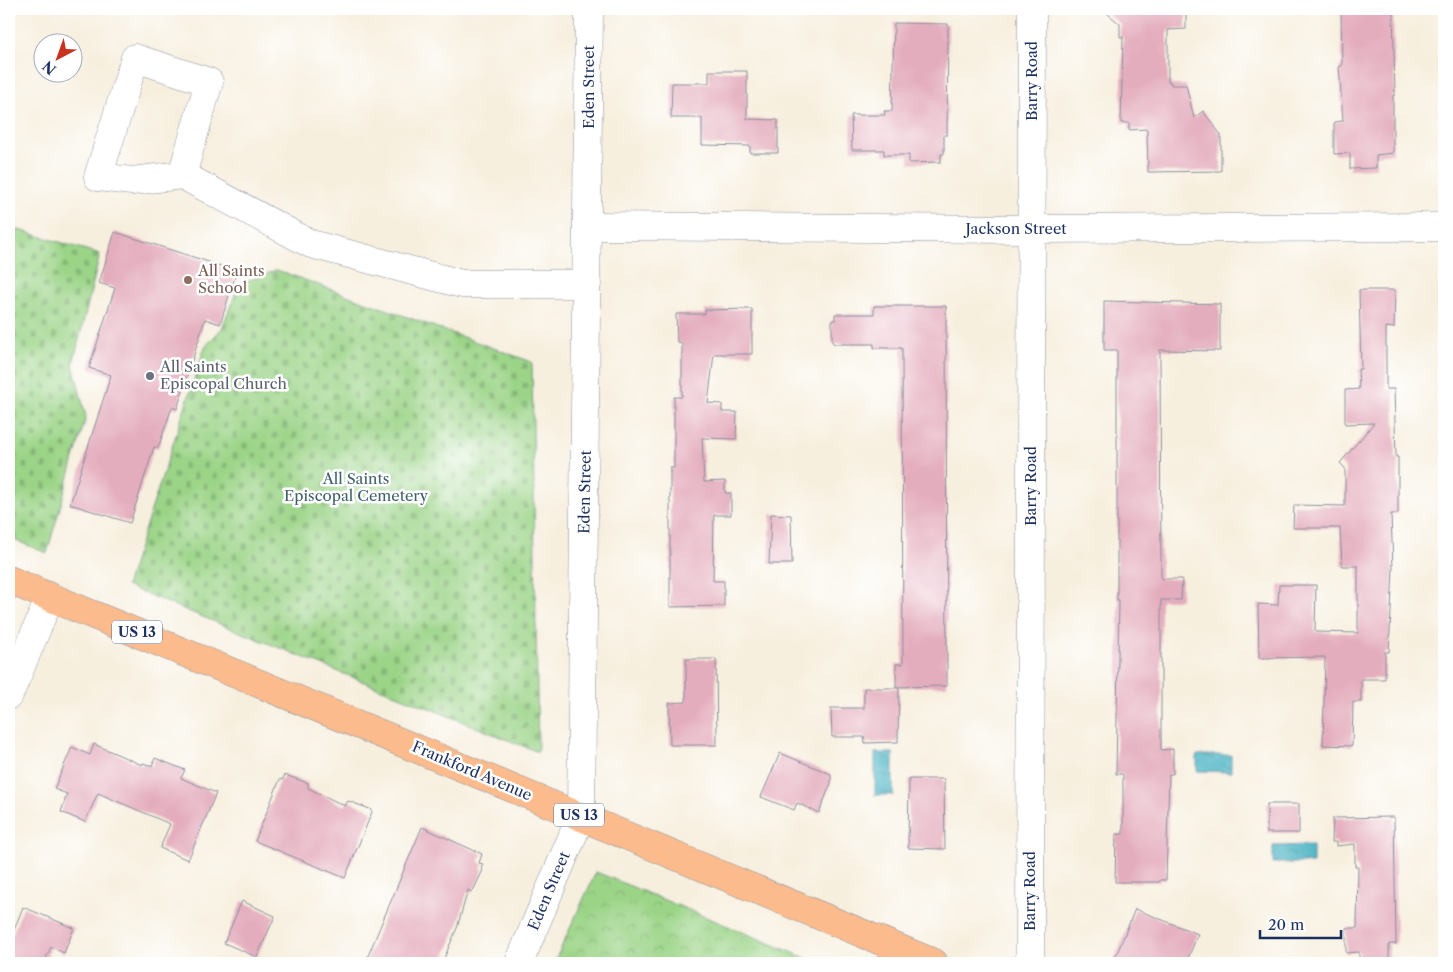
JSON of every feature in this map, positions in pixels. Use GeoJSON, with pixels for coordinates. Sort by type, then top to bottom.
{"type":"FeatureCollection","features":[{"type":"Feature","properties":{"kind":"main road","name":"Frankford Avenue"},"geometry":{"type":"LineString","coordinates":[[9,580],[934,963]]}},
{"type":"Feature","properties":{"kind":"street","name":"Eden Street"},"geometry":{"type":"LineString","coordinates":[[519,963],[581,816],[588,284],[589,9]]}},
{"type":"Feature","properties":{"kind":"street","name":"Barry Road"},"geometry":{"type":"LineString","coordinates":[[1030,963],[1032,9]]}},
{"type":"Feature","properties":{"kind":"street"},"geometry":{"type":"LineString","coordinates":[[182,175],[209,82],[135,58],[98,177],[132,181],[182,175],[312,244],[462,284],[588,284]]}},
{"type":"Feature","properties":{"kind":"street","name":"Jackson Street"},"geometry":{"type":"LineString","coordinates":[[588,226],[1031,229],[1444,227]]}},
{"type":"Feature","properties":{"kind":"street"},"geometry":{"type":"LineString","coordinates":[[9,695],[50,597]]}},
{"type":"Feature","properties":{"kind":"green space"},"geometry":{"type":"Polygon","coordinates":[[[9,227],[100,254],[73,364],[86,417],[47,553],[9,538],[9,227]]]}},
{"type":"Feature","properties":{"kind":"green space","name":"All Saints Episcopal Cemetery"},"geometry":{"type":"Polygon","coordinates":[[[277,270],[532,362],[538,752],[126,586],[205,347],[222,328],[239,284],[277,270]]]}},
{"type":"Feature","properties":{"kind":"green space"},"geometry":{"type":"Polygon","coordinates":[[[596,872],[818,963],[554,963],[596,872]]]}},
{"type":"Feature","properties":{"kind":"water"},"geometry":{"type":"Polygon","coordinates":[[[875,753],[893,753],[893,795],[875,795],[875,753]]]}},
{"type":"Feature","properties":{"kind":"water"},"geometry":{"type":"Polygon","coordinates":[[[1197,755],[1231,755],[1231,772],[1197,771],[1197,755]]]}},
{"type":"Feature","properties":{"kind":"water"},"geometry":{"type":"Polygon","coordinates":[[[1313,845],[1313,863],[1273,863],[1273,846],[1313,845]]]}},
{"type":"Feature","properties":{"kind":"building"},"geometry":{"type":"Polygon","coordinates":[[[1102,9],[1186,9],[1186,29],[1168,30],[1168,82],[1171,82],[1171,85],[1186,85],[1194,118],[1203,111],[1221,135],[1221,171],[1148,172],[1147,129],[1129,130],[1129,123],[1121,123],[1123,37],[1120,37],[1120,24],[1102,9]]]}},
{"type":"Feature","properties":{"kind":"building"},"geometry":{"type":"Polygon","coordinates":[[[1341,9],[1393,9],[1395,95],[1393,95],[1393,153],[1376,155],[1376,168],[1350,169],[1350,153],[1334,154],[1334,122],[1343,121],[1339,66],[1342,66],[1341,9]]]}},
{"type":"Feature","properties":{"kind":"building"},"geometry":{"type":"Polygon","coordinates":[[[894,23],[948,24],[947,135],[944,135],[944,154],[941,154],[941,162],[909,163],[909,155],[884,155],[884,150],[852,150],[851,115],[885,115],[884,111],[892,111],[894,23]]]}},
{"type":"Feature","properties":{"kind":"building"},"geometry":{"type":"Polygon","coordinates":[[[709,71],[747,71],[747,119],[778,120],[778,153],[750,153],[750,146],[702,145],[702,118],[671,118],[672,83],[709,83],[709,71]]]}},
{"type":"Feature","properties":{"kind":"building","name":"All Saints Episcopal Church"},"geometry":{"type":"Polygon","coordinates":[[[115,232],[237,271],[220,324],[205,319],[177,409],[172,407],[158,448],[154,447],[130,523],[70,504],[111,375],[89,368],[115,288],[99,283],[115,232]]]}},
{"type":"Feature","properties":{"kind":"building"},"geometry":{"type":"Polygon","coordinates":[[[1359,290],[1395,290],[1394,328],[1386,327],[1386,389],[1394,389],[1396,457],[1398,457],[1398,514],[1391,514],[1393,568],[1389,652],[1385,652],[1385,679],[1361,679],[1361,702],[1353,702],[1352,746],[1323,745],[1325,657],[1259,658],[1258,604],[1278,605],[1279,585],[1316,585],[1315,632],[1358,633],[1358,566],[1342,566],[1340,528],[1293,528],[1294,505],[1345,506],[1345,468],[1340,463],[1374,423],[1345,424],[1345,390],[1359,389],[1358,369],[1361,369],[1359,290]]]}},
{"type":"Feature","properties":{"kind":"building"},"geometry":{"type":"Polygon","coordinates":[[[1104,301],[1220,304],[1220,351],[1160,350],[1161,579],[1182,579],[1181,600],[1161,600],[1161,750],[1173,749],[1173,774],[1169,774],[1166,880],[1160,880],[1159,882],[1115,882],[1116,834],[1123,834],[1123,774],[1116,774],[1119,600],[1117,600],[1117,350],[1104,350],[1104,301]]]}},
{"type":"Feature","properties":{"kind":"building"},"geometry":{"type":"Polygon","coordinates":[[[874,306],[946,306],[947,686],[896,687],[896,664],[903,664],[902,348],[874,348],[874,344],[835,344],[832,342],[832,320],[835,320],[835,314],[874,314],[874,306]]]}},
{"type":"Feature","properties":{"kind":"building"},"geometry":{"type":"Polygon","coordinates":[[[752,309],[752,354],[714,354],[708,403],[722,404],[722,412],[737,412],[736,439],[702,438],[704,482],[725,481],[725,493],[731,493],[731,515],[714,515],[713,581],[724,581],[724,606],[670,607],[670,468],[674,468],[674,397],[682,397],[682,343],[677,342],[676,314],[705,314],[705,310],[752,309]]]}},
{"type":"Feature","properties":{"kind":"building"},"geometry":{"type":"Polygon","coordinates":[[[771,514],[791,515],[792,564],[769,564],[771,514]]]}},
{"type":"Feature","properties":{"kind":"building"},"geometry":{"type":"Polygon","coordinates":[[[686,659],[716,659],[717,745],[670,745],[669,703],[686,702],[686,659]]]}},
{"type":"Feature","properties":{"kind":"building"},"geometry":{"type":"Polygon","coordinates":[[[864,688],[899,688],[898,742],[865,743],[864,737],[832,737],[831,708],[864,708],[864,688]]]}},
{"type":"Feature","properties":{"kind":"building"},"geometry":{"type":"Polygon","coordinates":[[[94,744],[142,765],[143,763],[152,766],[155,758],[185,770],[181,778],[216,793],[188,860],[160,848],[170,824],[98,793],[85,822],[61,812],[67,794],[54,789],[72,747],[90,755],[94,744]]]}},
{"type":"Feature","properties":{"kind":"building"},"geometry":{"type":"Polygon","coordinates":[[[780,753],[831,774],[831,783],[819,813],[797,803],[794,810],[761,797],[780,753]]]}},
{"type":"Feature","properties":{"kind":"building"},"geometry":{"type":"Polygon","coordinates":[[[285,775],[308,783],[308,788],[345,806],[348,801],[370,809],[372,812],[345,878],[255,841],[280,779],[282,780],[285,775]]]}},
{"type":"Feature","properties":{"kind":"building"},"geometry":{"type":"Polygon","coordinates":[[[909,779],[944,779],[945,849],[908,848],[909,779]]]}},
{"type":"Feature","properties":{"kind":"building"},"geometry":{"type":"Polygon","coordinates":[[[1267,804],[1299,804],[1299,833],[1267,833],[1267,804]]]}},
{"type":"Feature","properties":{"kind":"building"},"geometry":{"type":"Polygon","coordinates":[[[1394,817],[1396,944],[1389,944],[1389,963],[1359,963],[1359,952],[1346,953],[1346,928],[1357,928],[1358,867],[1355,867],[1355,844],[1336,846],[1336,842],[1332,842],[1333,818],[1394,817]]]}},
{"type":"Feature","properties":{"kind":"building"},"geometry":{"type":"Polygon","coordinates":[[[422,827],[482,854],[479,863],[483,864],[481,869],[483,870],[474,889],[471,892],[468,890],[457,928],[442,963],[365,963],[422,827]]]}},
{"type":"Feature","properties":{"kind":"building"},"geometry":{"type":"Polygon","coordinates":[[[242,901],[275,916],[257,957],[224,943],[242,901]]]}},
{"type":"Feature","properties":{"kind":"building"},"geometry":{"type":"Polygon","coordinates":[[[23,907],[74,928],[64,953],[51,947],[44,963],[9,963],[9,943],[23,907]]]}},
{"type":"Feature","properties":{"kind":"building"},"geometry":{"type":"Polygon","coordinates":[[[1135,909],[1198,934],[1186,963],[1113,963],[1135,909]]]}},
{"type":"Feature","properties":{"kind":"place","name":"All Saints School"},"geometry":{"type":"Point","coordinates":[188,280]}},
{"type":"Feature","properties":{"kind":"place","name":"All Saints Episcopal Church"},"geometry":{"type":"Point","coordinates":[150,376]}}]}
